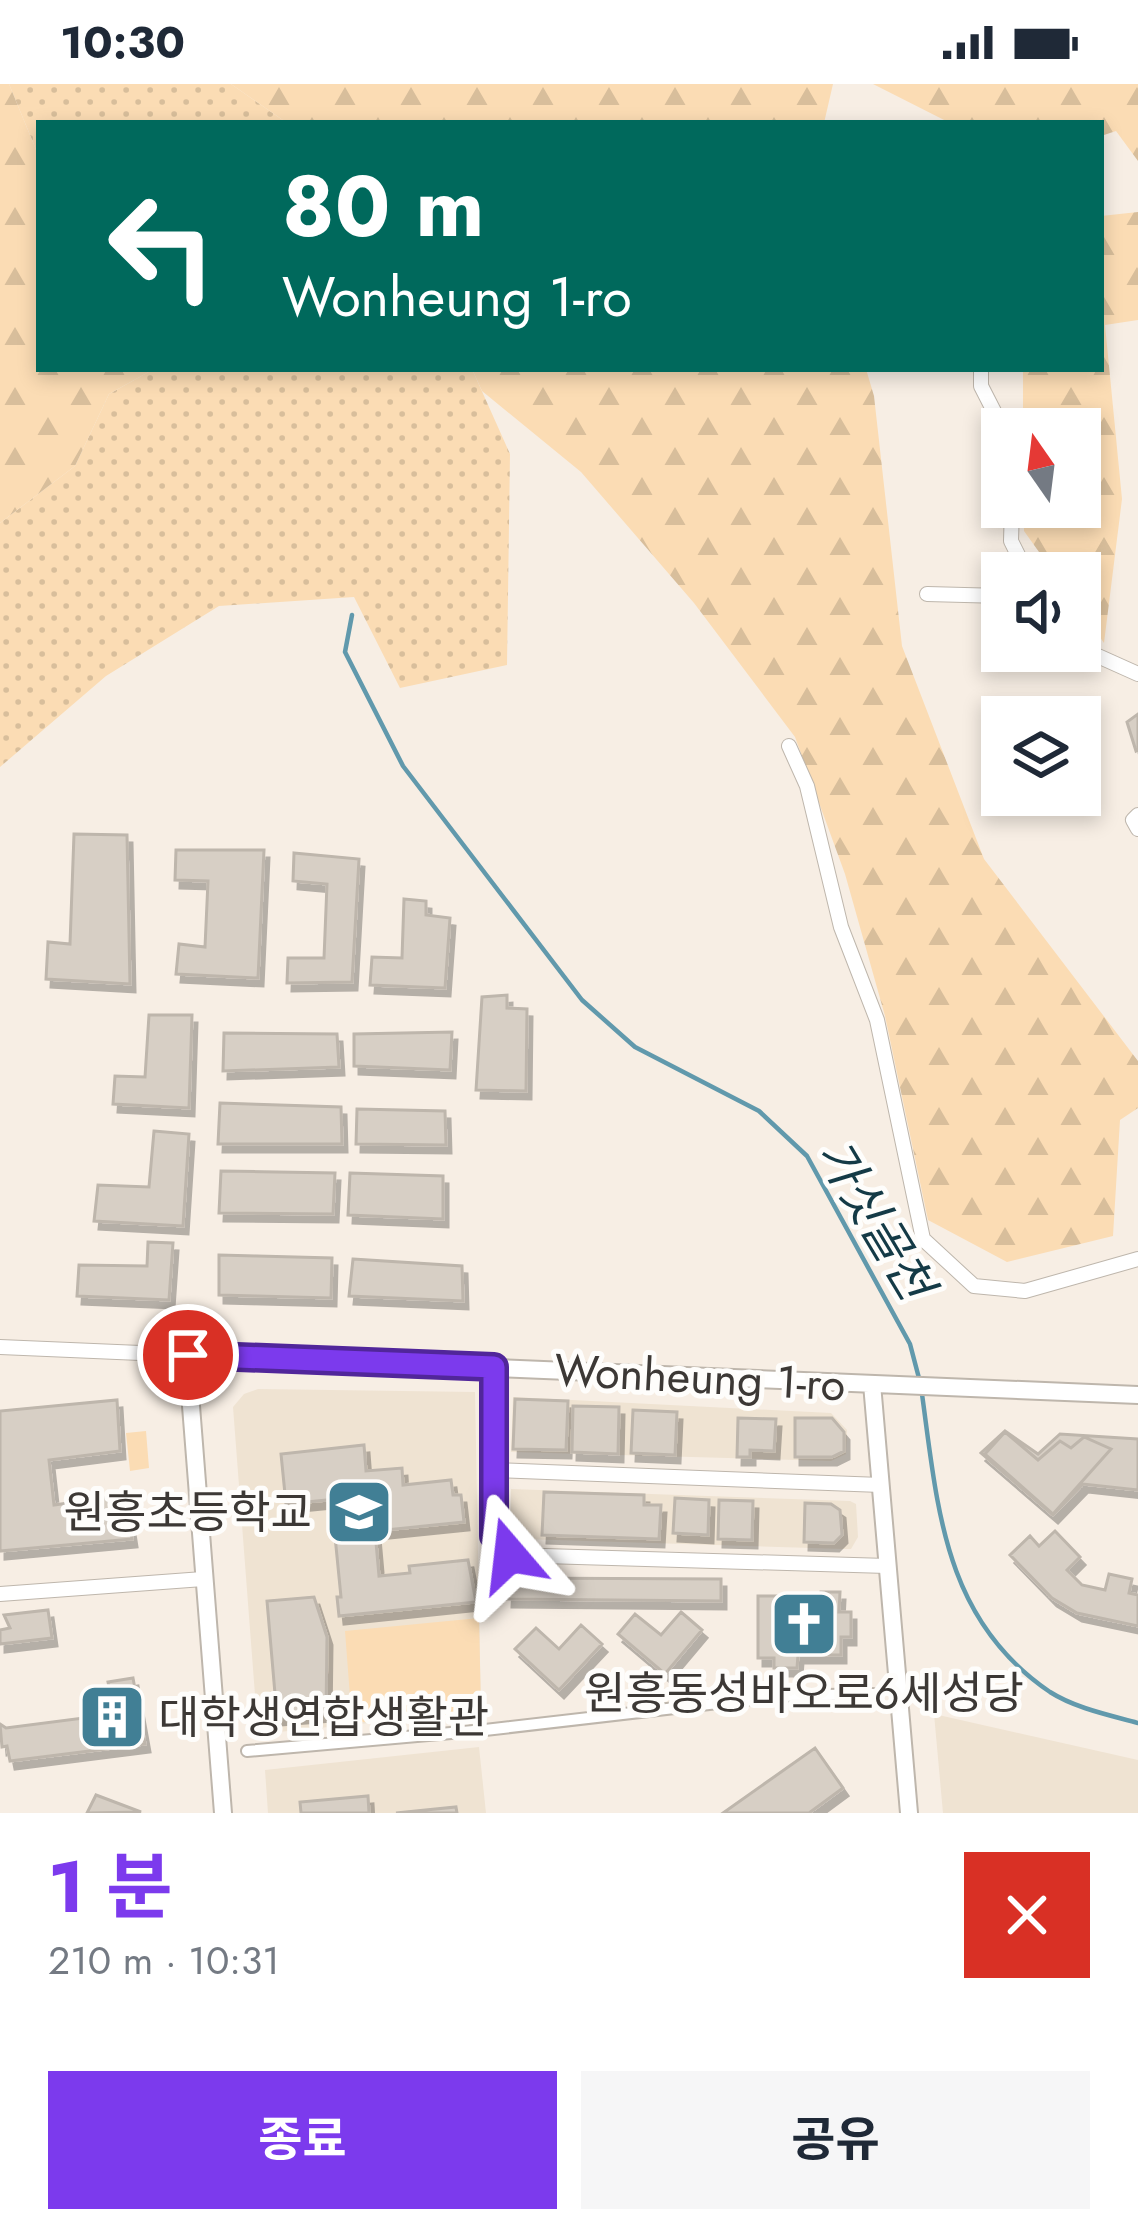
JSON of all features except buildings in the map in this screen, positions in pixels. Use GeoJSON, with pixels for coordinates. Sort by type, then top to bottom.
{"type":"FeatureCollection","features":[{"type":"Feature","properties":{"kind":"street"},"geometry":{"type":"LineString","coordinates":[[981,372],[981,386],[992,408]]}},
{"type":"Feature","properties":{"kind":"street"},"geometry":{"type":"LineString","coordinates":[[927,594],[981,595]]}},
{"type":"Feature","properties":{"kind":"street"},"geometry":{"type":"LineString","coordinates":[[1101,657],[1138,674]]}},
{"type":"Feature","properties":{"kind":"street"},"geometry":{"type":"LineString","coordinates":[[790,746],[806,786],[841,927],[877,1019],[923,1239],[974,1286],[1025,1291],[1138,1259]]}},
{"type":"Feature","properties":{"kind":"street"},"geometry":{"type":"LineString","coordinates":[[1138,815],[1133,820],[1138,829]]}},
{"type":"Feature","properties":{"kind":"street"},"geometry":{"type":"LineString","coordinates":[[0,1347],[188,1355],[224,1813]]}},
{"type":"Feature","properties":{"kind":"street","name":"Wonheung 1-ro"},"geometry":{"type":"LineString","coordinates":[[188,1355],[1138,1394]]}},
{"type":"Feature","properties":{"kind":"street","name":"Wonheung 1-ro"},"geometry":{"type":"LineString","coordinates":[[494,1367],[494,1536],[510,1555],[887,1566]]}},
{"type":"Feature","properties":{"kind":"street"},"geometry":{"type":"LineString","coordinates":[[872,1384],[909,1813]]}},
{"type":"Feature","properties":{"kind":"street"},"geometry":{"type":"LineString","coordinates":[[494,1470],[881,1485]]}},
{"type":"Feature","properties":{"kind":"street"},"geometry":{"type":"LineString","coordinates":[[0,1594],[203,1579]]}},
{"type":"Feature","properties":{"kind":"street"},"geometry":{"type":"LineString","coordinates":[[247,1751],[485,1730],[778,1696],[873,1694]]}},
{"type":"Feature","properties":{"kind":"shaded area","name":"원흥초등학교"},"geometry":{"type":"Polygon","coordinates":[[[258,1389],[475,1392],[481,1712],[258,1734],[233,1407],[244,1394],[258,1389]]]}},
{"type":"Feature","properties":{"kind":"shaded area"},"geometry":{"type":"Polygon","coordinates":[[[513,1397],[831,1413],[847,1430],[846,1454],[831,1461],[511,1452],[513,1397]]]}},
{"type":"Feature","properties":{"kind":"shaded area"},"geometry":{"type":"Polygon","coordinates":[[[511,1489],[850,1501],[856,1504],[858,1537],[851,1549],[523,1539],[511,1530],[511,1489]]]}},
{"type":"Feature","properties":{"kind":"shaded area"},"geometry":{"type":"Polygon","coordinates":[[[934,1714],[1138,1760],[1138,1813],[943,1813],[934,1714]]]}},
{"type":"Feature","properties":{"kind":"shaded area"},"geometry":{"type":"Polygon","coordinates":[[[479,1747],[486,1813],[268,1813],[265,1770],[479,1747]]]}},
{"type":"Feature","properties":{"kind":"green space"},"geometry":{"type":"Polygon","coordinates":[[[0,84],[9,84],[36,150],[36,372],[149,372],[109,394],[75,466],[0,523],[0,84]]]}},
{"type":"Feature","properties":{"kind":"green space"},"geometry":{"type":"Polygon","coordinates":[[[9,84],[231,84],[283,120],[36,120],[36,150],[9,84]]]}},
{"type":"Feature","properties":{"kind":"green space"},"geometry":{"type":"Polygon","coordinates":[[[231,84],[833,84],[825,120],[283,120],[231,84]]]}},
{"type":"Feature","properties":{"kind":"green space"},"geometry":{"type":"Polygon","coordinates":[[[873,84],[1138,84],[1138,161],[1116,131],[1104,135],[1104,120],[944,120],[873,84]]]}},
{"type":"Feature","properties":{"kind":"green space"},"geometry":{"type":"Polygon","coordinates":[[[1138,212],[1138,320],[1105,325],[1122,499],[1104,643],[1101,552],[1039,552],[1024,531],[1101,528],[1101,408],[1023,408],[1023,372],[1104,372],[1104,216],[1138,212]]]}},
{"type":"Feature","properties":{"kind":"green space"},"geometry":{"type":"Polygon","coordinates":[[[149,372],[473,372],[510,454],[507,665],[400,688],[354,597],[219,606],[106,676],[0,767],[0,523],[75,466],[109,394],[149,372]]]}},
{"type":"Feature","properties":{"kind":"green space"},"geometry":{"type":"Polygon","coordinates":[[[473,372],[867,372],[874,396],[902,646],[984,859],[1138,1061],[1138,1108],[1120,1120],[1113,1236],[1007,1262],[928,1220],[885,1016],[845,874],[795,737],[694,603],[581,472],[482,391],[473,372]]]}},
{"type":"Feature","properties":{"kind":"green space"},"geometry":{"type":"Polygon","coordinates":[[[146,1431],[149,1468],[130,1471],[126,1433],[146,1431]]]}},
{"type":"Feature","properties":{"kind":"green space"},"geometry":{"type":"Polygon","coordinates":[[[479,1618],[481,1712],[352,1723],[345,1631],[479,1618]]]}},
{"type":"Feature","properties":{"kind":"waterway","name":"가싯골천"},"geometry":{"type":"LineString","coordinates":[[352,615],[345,652],[403,766],[582,1000],[635,1047],[759,1111],[807,1156],[910,1344],[920,1382]]}},
{"type":"Feature","properties":{"kind":"waterway","name":"가싯골천"},"geometry":{"type":"LineString","coordinates":[[922,1394],[952,1560],[988,1631],[1015,1663],[1050,1692],[1081,1707],[1138,1723]]}},
{"type":"Feature","properties":{"kind":"place","name":"원흥초등학교"},"geometry":{"type":"Point","coordinates":[359,1512]}},
{"type":"Feature","properties":{"kind":"place","name":"원흥동성바오로6세성당"},"geometry":{"type":"Point","coordinates":[804,1624]}},
{"type":"Feature","properties":{"kind":"place","name":"대학생연합생활관"},"geometry":{"type":"Point","coordinates":[112,1717]}},
{"type":"Feature","properties":{"kind":"route"},"geometry":{"type":"LineString","coordinates":[[188,1355],[494,1367],[494,1536],[510,1555]]}}]}
